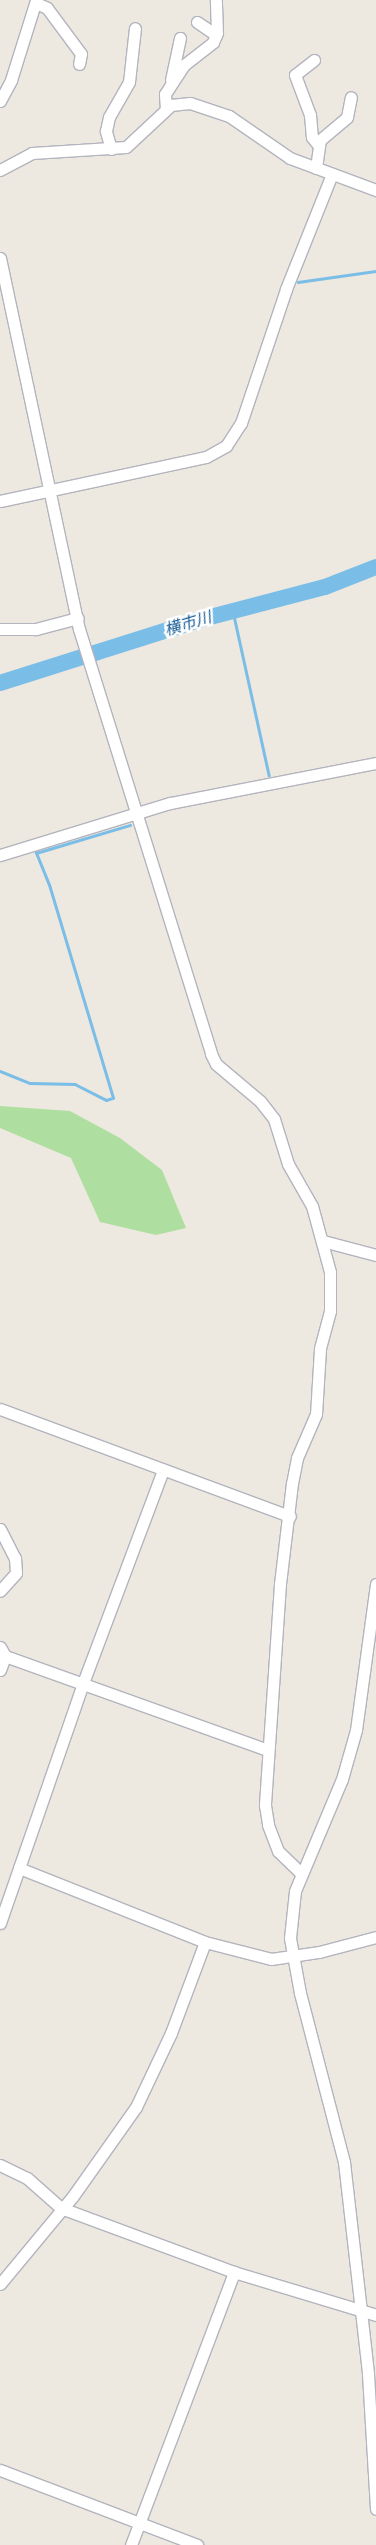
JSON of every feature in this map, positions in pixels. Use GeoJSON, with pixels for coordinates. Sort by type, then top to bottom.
{"type":"FeatureCollection","features":[{"type":"Feature","properties":{"kind":"street"},"geometry":{"type":"LineString","coordinates":[[166,109],[164,94],[184,65],[204,52],[216,35],[216,0]]}},
{"type":"Feature","properties":{"kind":"street"},"geometry":{"type":"LineString","coordinates":[[0,101],[12,80],[36,2],[47,8],[82,54],[79,64]]}},
{"type":"Feature","properties":{"kind":"street"},"geometry":{"type":"LineString","coordinates":[[197,22],[216,35]]}},
{"type":"Feature","properties":{"kind":"street"},"geometry":{"type":"LineString","coordinates":[[111,149],[106,131],[109,117],[129,82],[135,28]]}},
{"type":"Feature","properties":{"kind":"street"},"geometry":{"type":"LineString","coordinates":[[170,86],[180,38]]}},
{"type":"Feature","properties":{"kind":"street"},"geometry":{"type":"LineString","coordinates":[[314,60],[295,75],[310,115],[312,136],[319,146]]}},
{"type":"Feature","properties":{"kind":"street"},"geometry":{"type":"LineString","coordinates":[[316,168],[320,140],[347,118],[351,97]]}},
{"type":"Feature","properties":{"kind":"street"},"geometry":{"type":"LineString","coordinates":[[0,170],[32,153],[126,147],[171,105],[190,103],[209,107],[229,116],[279,152],[376,190]]}},
{"type":"Feature","properties":{"kind":"street"},"geometry":{"type":"LineString","coordinates":[[0,501],[206,457],[226,446],[241,423],[286,289],[332,174]]}},
{"type":"Feature","properties":{"kind":"street"},"geometry":{"type":"LineString","coordinates":[[0,258],[79,623],[95,683],[211,1054],[216,1064],[260,1101],[274,1119],[288,1164],[312,1206],[330,1272],[330,1311],[320,1349],[316,1414],[294,1469],[290,1516],[280,1584],[265,1805],[268,1825],[278,1851],[301,1873]]}},
{"type":"Feature","properties":{"kind":"street"},"geometry":{"type":"LineString","coordinates":[[0,629],[36,629],[79,623]]}},
{"type":"Feature","properties":{"kind":"street"},"geometry":{"type":"LineString","coordinates":[[0,855],[170,803],[376,763]]}},
{"type":"Feature","properties":{"kind":"street"},"geometry":{"type":"LineString","coordinates":[[323,1241],[376,1255]]}},
{"type":"Feature","properties":{"kind":"street"},"geometry":{"type":"LineString","coordinates":[[0,1409],[290,1516]]}},
{"type":"Feature","properties":{"kind":"street"},"geometry":{"type":"LineString","coordinates":[[0,1923],[84,1683],[163,1470]]}},
{"type":"Feature","properties":{"kind":"street"},"geometry":{"type":"LineString","coordinates":[[0,1529],[15,1558],[16,1573],[0,1591]]}},
{"type":"Feature","properties":{"kind":"street"},"geometry":{"type":"LineString","coordinates":[[376,1584],[354,1737],[342,1779],[301,1873],[291,1906],[292,1957],[338,2132],[361,2310],[376,2509]]}},
{"type":"Feature","properties":{"kind":"street"},"geometry":{"type":"LineString","coordinates":[[0,1670],[3,1651],[84,1683],[268,1750]]}},
{"type":"Feature","properties":{"kind":"street"},"geometry":{"type":"LineString","coordinates":[[19,1868],[205,1942],[271,1959],[292,1957],[376,1937]]}},
{"type":"Feature","properties":{"kind":"street"},"geometry":{"type":"LineString","coordinates":[[0,2284],[62,2208],[148,2086],[205,1942]]}},
{"type":"Feature","properties":{"kind":"street"},"geometry":{"type":"LineString","coordinates":[[0,2165],[27,2178],[62,2208],[234,2272],[376,2315]]}},
{"type":"Feature","properties":{"kind":"street"},"geometry":{"type":"LineString","coordinates":[[130,2545],[234,2272]]}},
{"type":"Feature","properties":{"kind":"street"},"geometry":{"type":"LineString","coordinates":[[0,2470],[197,2545]]}},
{"type":"Feature","properties":{"kind":"green space"},"geometry":{"type":"Polygon","coordinates":[[[0,1106],[70,1111],[120,1138],[162,1170],[186,1228],[156,1235],[100,1222],[71,1158],[0,1128],[0,1106]]]}},
{"type":"Feature","properties":{"kind":"waterway"},"geometry":{"type":"LineString","coordinates":[[298,282],[376,271]]}},
{"type":"Feature","properties":{"kind":"waterway","name":"横市川"},"geometry":{"type":"LineString","coordinates":[[0,683],[195,621],[325,587],[376,567]]}},
{"type":"Feature","properties":{"kind":"waterway"},"geometry":{"type":"LineString","coordinates":[[233,611],[269,775]]}},
{"type":"Feature","properties":{"kind":"waterway"},"geometry":{"type":"LineString","coordinates":[[0,1071],[30,1083],[75,1084],[106,1100],[113,1098],[49,885],[36,853],[130,825]]}}]}
